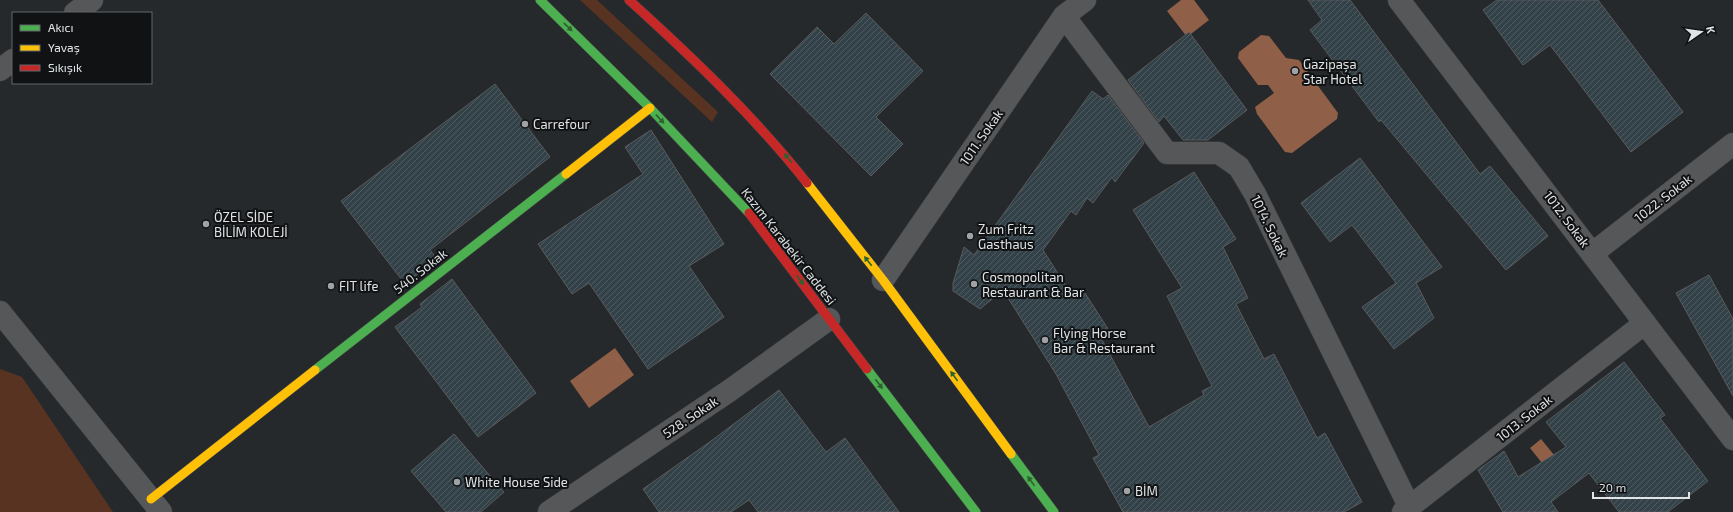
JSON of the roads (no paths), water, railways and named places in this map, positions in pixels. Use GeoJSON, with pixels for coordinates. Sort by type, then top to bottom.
{"type":"FeatureCollection","features":[{"type":"Feature","properties":{"kind":"main road","name":"Kazım Karabekir Caddesi"},"geometry":{"type":"LineString","coordinates":[[540,0],[650,108],[745,208],[976,512]]}},
{"type":"Feature","properties":{"kind":"main road"},"geometry":{"type":"LineString","coordinates":[[629,0],[688,53],[782,151],[883,280],[1054,512]]}},
{"type":"Feature","properties":{"kind":"main road","name":"540. Sokak"},"geometry":{"type":"LineString","coordinates":[[156,506],[650,108]]}},
{"type":"Feature","properties":{"kind":"street"},"geometry":{"type":"LineString","coordinates":[[76,12],[92,0]]}},
{"type":"Feature","properties":{"kind":"street","name":"1011. Sokak"},"geometry":{"type":"LineString","coordinates":[[883,280],[1064,16],[1085,0]]}},
{"type":"Feature","properties":{"kind":"street","name":"1012. Sokak"},"geometry":{"type":"LineString","coordinates":[[1400,0],[1733,439]]}},
{"type":"Feature","properties":{"kind":"street","name":"1014. Sokak"},"geometry":{"type":"LineString","coordinates":[[1064,16],[1167,153],[1219,153],[1239,167],[1255,194],[1406,510]]}},
{"type":"Feature","properties":{"kind":"street"},"geometry":{"type":"LineString","coordinates":[[0,70],[12,61]]}},
{"type":"Feature","properties":{"kind":"street","name":"1022. Sokak"},"geometry":{"type":"LineString","coordinates":[[1593,253],[1733,144]]}},
{"type":"Feature","properties":{"kind":"street"},"geometry":{"type":"LineString","coordinates":[[2,319],[156,506]]}},
{"type":"Feature","properties":{"kind":"street","name":"528. Sokak"},"geometry":{"type":"LineString","coordinates":[[549,512],[729,391],[829,319]]}},
{"type":"Feature","properties":{"kind":"street","name":"1013. Sokak"},"geometry":{"type":"LineString","coordinates":[[1406,510],[1645,322]]}},
{"type":"Feature","properties":{"kind":"place","name":"Gazipaşa Star Hotel"},"geometry":{"type":"Point","coordinates":[1295,71]}},
{"type":"Feature","properties":{"kind":"place","name":"Carrefour"},"geometry":{"type":"Point","coordinates":[525,124]}},
{"type":"Feature","properties":{"kind":"place","name":"ÖZEL SİDE BİLİM KOLEJİ"},"geometry":{"type":"Point","coordinates":[206,224]}},
{"type":"Feature","properties":{"kind":"place","name":"Zum Fritz Gasthaus"},"geometry":{"type":"Point","coordinates":[970,236]}},
{"type":"Feature","properties":{"kind":"place","name":"Cosmopolitan Restaurant & Bar"},"geometry":{"type":"Point","coordinates":[974,284]}},
{"type":"Feature","properties":{"kind":"place","name":"FIT life"},"geometry":{"type":"Point","coordinates":[331,286]}},
{"type":"Feature","properties":{"kind":"place","name":"Flying Horse Bar & Restaurant"},"geometry":{"type":"Point","coordinates":[1045,340]}},
{"type":"Feature","properties":{"kind":"place","name":"White House Side"},"geometry":{"type":"Point","coordinates":[457,482]}},
{"type":"Feature","properties":{"kind":"place","name":"BİM"},"geometry":{"type":"Point","coordinates":[1127,491]}}]}
